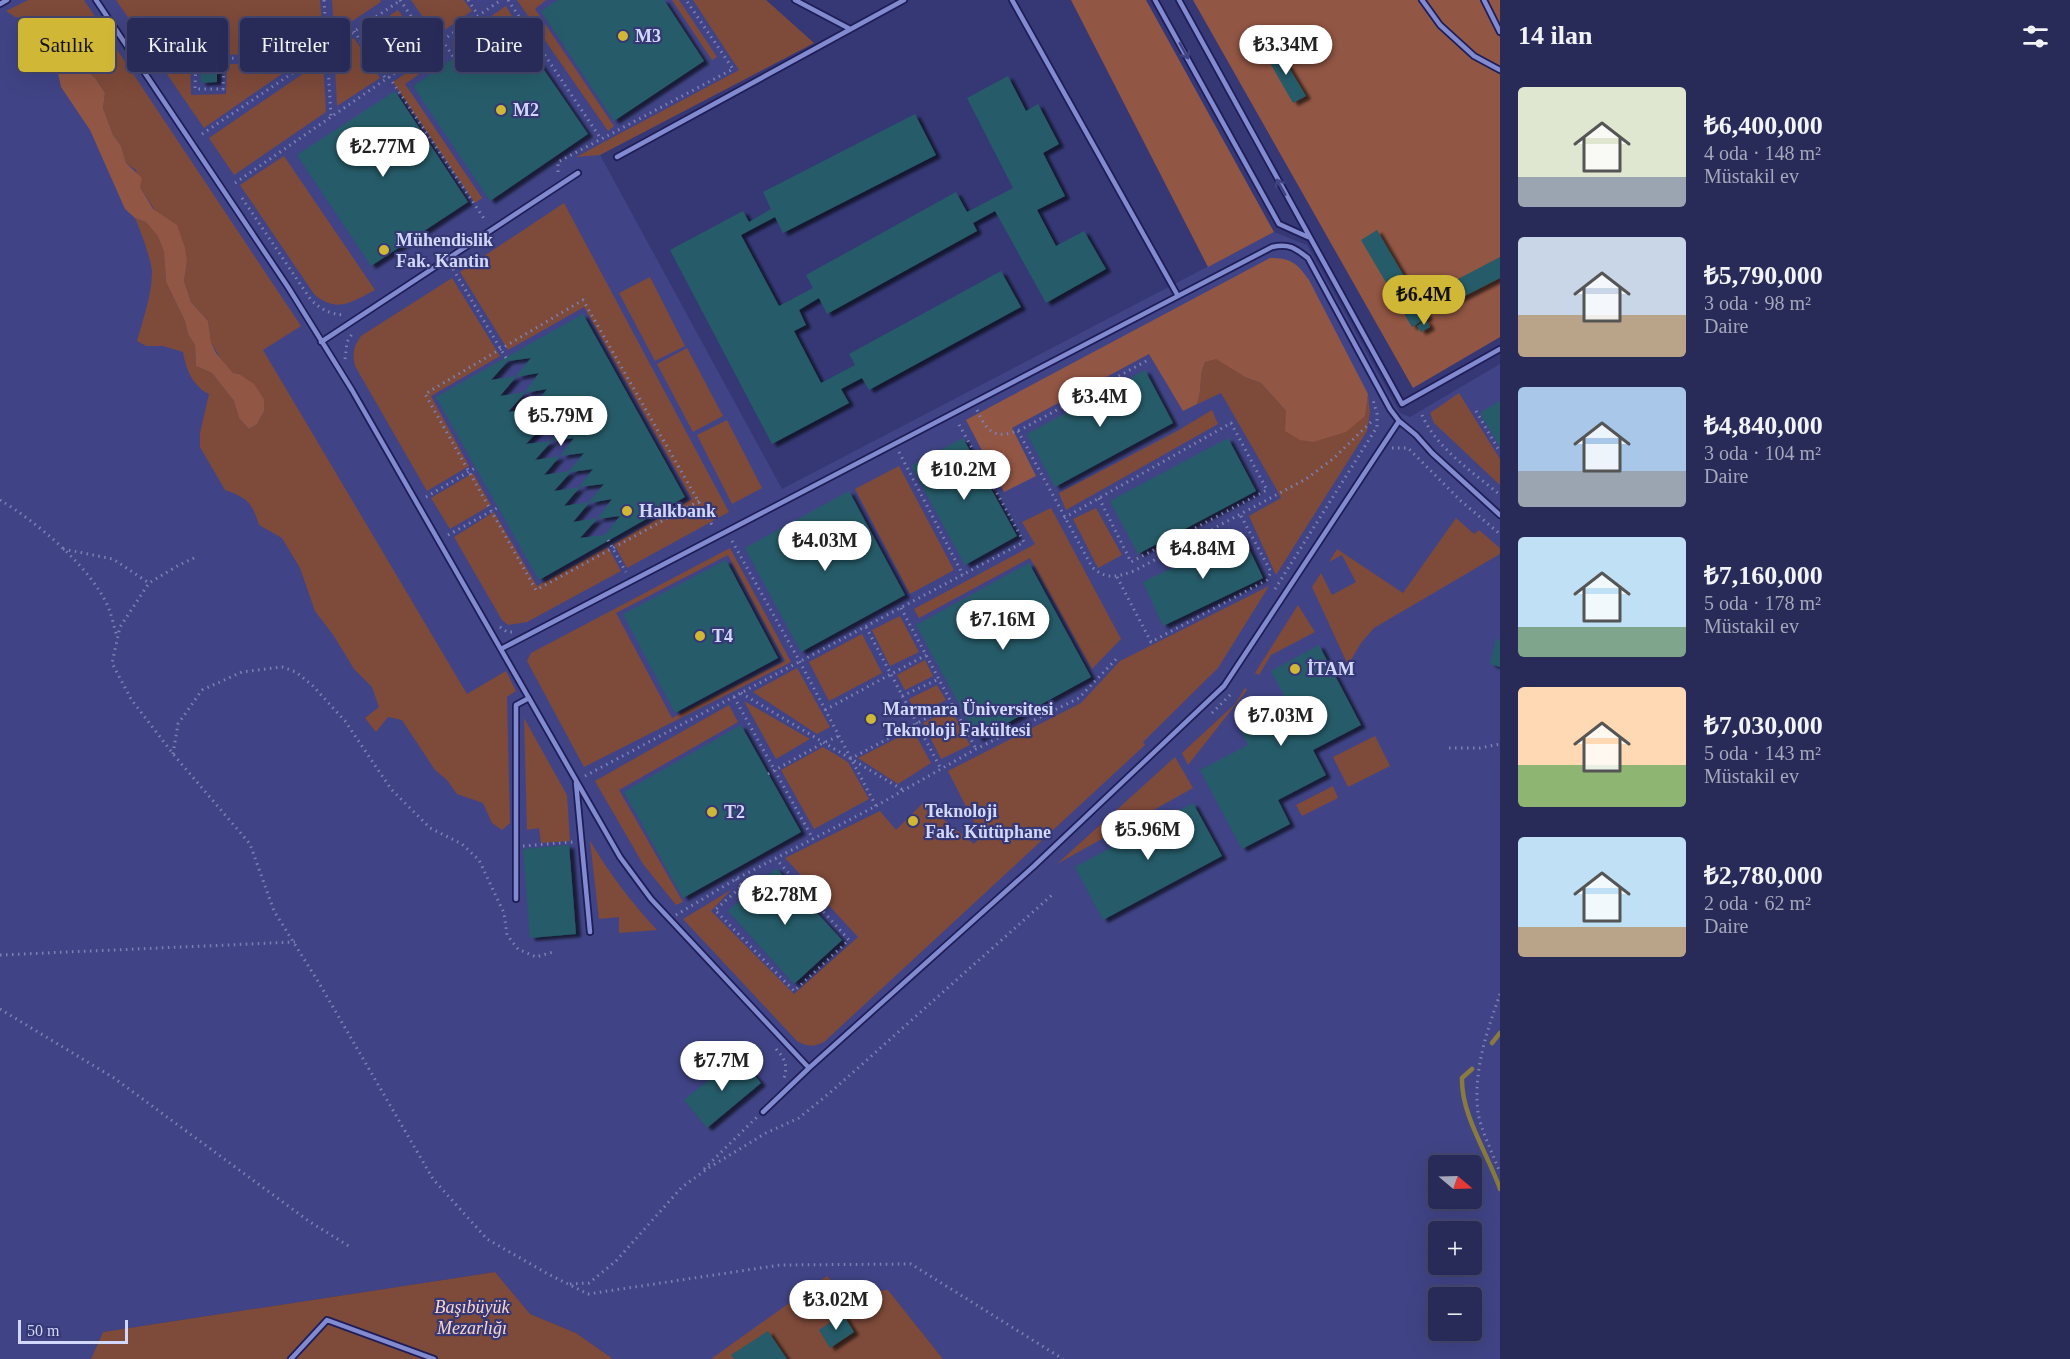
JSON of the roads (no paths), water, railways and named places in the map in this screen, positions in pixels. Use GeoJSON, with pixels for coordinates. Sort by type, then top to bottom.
{"type":"FeatureCollection","features":[{"type":"Feature","properties":{"kind":"lane"},"geometry":{"type":"LineString","coordinates":[[0,4],[7,0]]}},
{"type":"Feature","properties":{"kind":"lane"},"geometry":{"type":"LineString","coordinates":[[96,0],[288,287],[357,400],[634,879],[809,1068]]}},
{"type":"Feature","properties":{"kind":"lane"},"geometry":{"type":"LineString","coordinates":[[795,0],[850,29]]}},
{"type":"Feature","properties":{"kind":"lane"},"geometry":{"type":"LineString","coordinates":[[617,157],[904,0]]}},
{"type":"Feature","properties":{"kind":"lane"},"geometry":{"type":"LineString","coordinates":[[1012,0],[1178,296]]}},
{"type":"Feature","properties":{"kind":"lane"},"geometry":{"type":"LineString","coordinates":[[1155,0],[1279,225],[1310,238]]}},
{"type":"Feature","properties":{"kind":"lane"},"geometry":{"type":"LineString","coordinates":[[1179,0],[1402,404],[1500,349]]}},
{"type":"Feature","properties":{"kind":"lane"},"geometry":{"type":"LineString","coordinates":[[1422,0],[1440,25],[1474,56],[1500,70]]}},
{"type":"Feature","properties":{"kind":"lane"},"geometry":{"type":"LineString","coordinates":[[1484,0],[1500,32]]}},
{"type":"Feature","properties":{"kind":"lane"},"geometry":{"type":"LineString","coordinates":[[321,342],[578,174]]}},
{"type":"Feature","properties":{"kind":"lane"},"geometry":{"type":"LineString","coordinates":[[501,649],[1272,247],[1283,244],[1297,249],[1308,258],[1389,409],[1432,453],[1500,515]]}},
{"type":"Feature","properties":{"kind":"lane"},"geometry":{"type":"LineString","coordinates":[[763,1112],[1034,866],[1224,686],[1399,421]]}},
{"type":"Feature","properties":{"kind":"lane"},"geometry":{"type":"LineString","coordinates":[[516,899],[516,705],[529,698]]}},
{"type":"Feature","properties":{"kind":"lane"},"geometry":{"type":"LineString","coordinates":[[576,780],[590,932]]}},
{"type":"Feature","properties":{"kind":"lane"},"geometry":{"type":"LineString","coordinates":[[291,1359],[327,1320],[434,1359]]}},
{"type":"Feature","properties":{"kind":"waterway"},"geometry":{"type":"LineString","coordinates":[[1492,1043],[1500,1033]]}},
{"type":"Feature","properties":{"kind":"waterway"},"geometry":{"type":"LineString","coordinates":[[1472,1069],[1462,1078],[1466,1106],[1500,1189]]}},
{"type":"Feature","properties":{"kind":"place","name":"M3"},"geometry":{"type":"Point","coordinates":[623,36]}},
{"type":"Feature","properties":{"kind":"place","name":"M2"},"geometry":{"type":"Point","coordinates":[501,110]}},
{"type":"Feature","properties":{"kind":"place","name":"Mühendislik Fak. Kantin"},"geometry":{"type":"Point","coordinates":[384,250]}},
{"type":"Feature","properties":{"kind":"place","name":"Halkbank"},"geometry":{"type":"Point","coordinates":[627,511]}},
{"type":"Feature","properties":{"kind":"place","name":"T4"},"geometry":{"type":"Point","coordinates":[700,636]}},
{"type":"Feature","properties":{"kind":"place","name":"İTAM"},"geometry":{"type":"Point","coordinates":[1295,669]}},
{"type":"Feature","properties":{"kind":"place","name":"Marmara Üniversitesi Teknoloji Fakültesi"},"geometry":{"type":"Point","coordinates":[871,719]}},
{"type":"Feature","properties":{"kind":"place","name":"T2"},"geometry":{"type":"Point","coordinates":[712,812]}},
{"type":"Feature","properties":{"kind":"place","name":"Teknoloji Fak. Kütüphane"},"geometry":{"type":"Point","coordinates":[913,821]}},
{"type":"Feature","properties":{"kind":"park label","name":"Başıbüyük Mezarlığı"},"geometry":{"type":"Point","coordinates":[472,1317]}}]}
